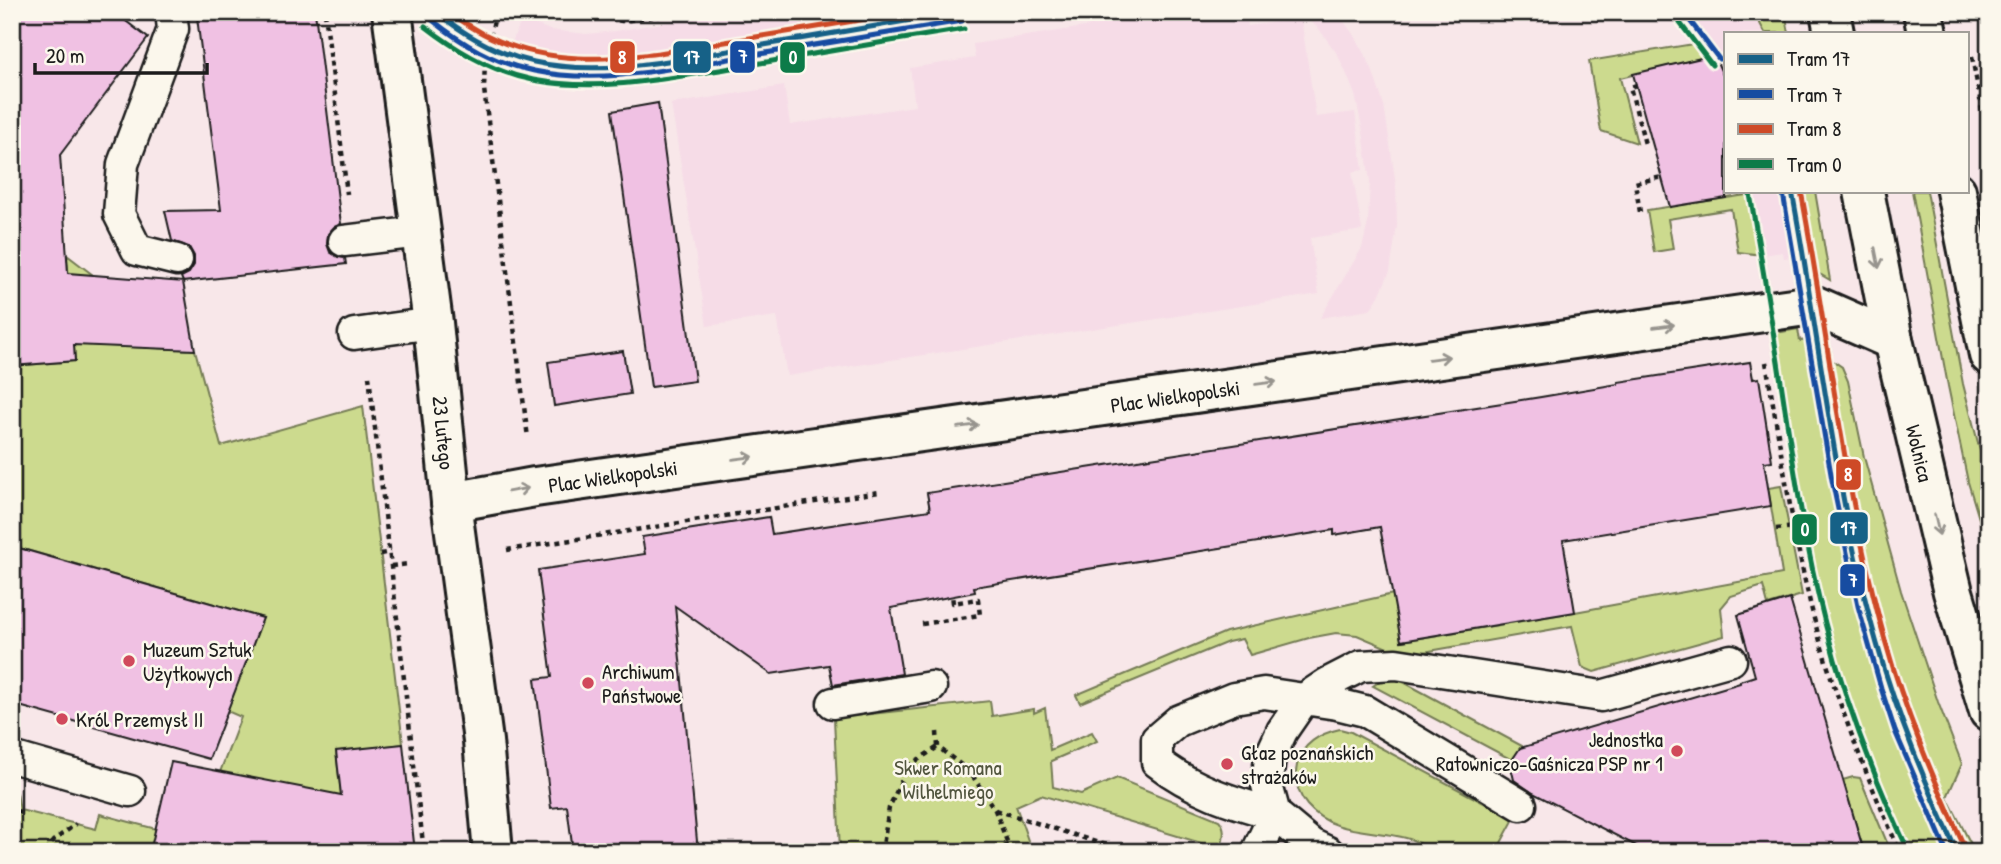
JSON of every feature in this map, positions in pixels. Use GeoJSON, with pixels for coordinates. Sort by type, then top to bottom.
{"type":"FeatureCollection","features":[{"type":"Feature","properties":{"kind":"street","name":"23 Lutego"},"geometry":{"type":"LineString","coordinates":[[392,12],[433,323],[451,502],[483,741],[493,852]]}},
{"type":"Feature","properties":{"kind":"street"},"geometry":{"type":"LineString","coordinates":[[1830,12],[1834,32]]}},
{"type":"Feature","properties":{"kind":"street"},"geometry":{"type":"LineString","coordinates":[[1923,12],[1927,32]]}},
{"type":"Feature","properties":{"kind":"street","name":"Wolnica"},"geometry":{"type":"LineString","coordinates":[[1864,192],[1893,340],[1953,592],[1989,711]]}},
{"type":"Feature","properties":{"kind":"street"},"geometry":{"type":"LineString","coordinates":[[1956,192],[1980,268],[1989,355]]}},
{"type":"Feature","properties":{"kind":"street","name":"Plac Wielkopolski"},"geometry":{"type":"LineString","coordinates":[[451,502],[535,487],[1813,305],[1893,340]]}},
{"type":"Feature","properties":{"kind":"lane"},"geometry":{"type":"LineString","coordinates":[[171,12],[173,29],[123,164],[119,214],[137,250],[177,260]]}},
{"type":"Feature","properties":{"kind":"lane"},"geometry":{"type":"LineString","coordinates":[[344,241],[421,232]]}},
{"type":"Feature","properties":{"kind":"lane"},"geometry":{"type":"LineString","coordinates":[[354,334],[433,323]]}},
{"type":"Feature","properties":{"kind":"lane"},"geometry":{"type":"LineString","coordinates":[[1257,852],[1275,814],[1268,785],[1270,757],[1282,731],[1304,699],[1361,666],[1396,664],[1601,696],[1731,660]]}},
{"type":"Feature","properties":{"kind":"lane"},"geometry":{"type":"LineString","coordinates":[[833,703],[931,687]]}},
{"type":"Feature","properties":{"kind":"lane"},"geometry":{"type":"LineString","coordinates":[[1328,852],[1311,844],[1275,814],[1225,800],[1177,777],[1157,762],[1157,739],[1178,721],[1234,698],[1264,693],[1304,699],[1365,711],[1521,805]]}},
{"type":"Feature","properties":{"kind":"lane"},"geometry":{"type":"LineString","coordinates":[[12,758],[130,791]]}},
{"type":"Feature","properties":{"kind":"path"},"geometry":{"type":"LineString","coordinates":[[496,12],[485,59],[484,89],[543,545]]}},
{"type":"Feature","properties":{"kind":"path"},"geometry":{"type":"LineString","coordinates":[[579,12],[622,21],[667,15],[671,12]]}},
{"type":"Feature","properties":{"kind":"path"},"geometry":{"type":"LineString","coordinates":[[1970,47],[1989,146]]}},
{"type":"Feature","properties":{"kind":"path"},"geometry":{"type":"LineString","coordinates":[[1637,85],[1630,87],[1645,144]]}},
{"type":"Feature","properties":{"kind":"path"},"geometry":{"type":"LineString","coordinates":[[1640,212],[1635,183],[1662,177]]}},
{"type":"Feature","properties":{"kind":"path"},"geometry":{"type":"LineString","coordinates":[[1764,350],[1803,571],[1825,657],[1867,778],[1900,852]]}},
{"type":"Feature","properties":{"kind":"path"},"geometry":{"type":"LineString","coordinates":[[506,551],[885,491]]}},
{"type":"Feature","properties":{"kind":"path"},"geometry":{"type":"LineString","coordinates":[[1776,529],[1795,527]]}},
{"type":"Feature","properties":{"kind":"path"},"geometry":{"type":"LineString","coordinates":[[380,554],[391,552]]}},
{"type":"Feature","properties":{"kind":"path"},"geometry":{"type":"LineString","coordinates":[[391,566],[424,852]]}},
{"type":"Feature","properties":{"kind":"path"},"geometry":{"type":"LineString","coordinates":[[922,624],[980,615],[978,599],[953,603],[952,595]]}},
{"type":"Feature","properties":{"kind":"path"},"geometry":{"type":"LineString","coordinates":[[936,720],[938,747],[970,772],[995,810],[1011,852]]}},
{"type":"Feature","properties":{"kind":"path"},"geometry":{"type":"LineString","coordinates":[[882,852],[889,808],[908,766],[938,747]]}},
{"type":"Feature","properties":{"kind":"path"},"geometry":{"type":"LineString","coordinates":[[995,810],[1127,852]]}},
{"type":"Feature","properties":{"kind":"path"},"geometry":{"type":"LineString","coordinates":[[46,852],[52,841],[84,817]]}},
{"type":"Feature","properties":{"kind":"path"},"geometry":{"type":"LineString","coordinates":[[995,852],[1008,845]]}},
{"type":"Feature","properties":{"kind":"shaded area"},"geometry":{"type":"Polygon","coordinates":[[[728,12],[1028,12],[674,71],[610,77],[529,74],[502,65],[522,19],[550,30],[586,34],[728,12]]]}},
{"type":"Feature","properties":{"kind":"shaded area"},"geometry":{"type":"Polygon","coordinates":[[[1182,12],[1246,12],[1248,26],[1301,18],[1316,117],[1355,112],[1363,170],[1352,172],[1362,230],[1310,238],[1319,294],[787,376],[777,316],[707,326],[671,104],[784,86],[790,125],[915,106],[910,68],[975,58],[973,44],[1182,12]]]}},
{"type":"Feature","properties":{"kind":"shaded area"},"geometry":{"type":"Polygon","coordinates":[[[1300,12],[1337,12],[1356,38],[1372,69],[1384,105],[1396,185],[1397,226],[1390,271],[1379,296],[1370,310],[1320,318],[1362,248],[1368,223],[1370,181],[1355,95],[1347,75],[1338,55],[1319,29],[1300,12]]]}},
{"type":"Feature","properties":{"kind":"shaded area"},"geometry":{"type":"Polygon","coordinates":[[[1675,12],[1754,12],[1764,32],[1724,32],[1724,78],[1713,55],[1675,12]]]}},
{"type":"Feature","properties":{"kind":"shaded area"},"geometry":{"type":"Polygon","coordinates":[[[1753,192],[1805,192],[1818,273],[1813,273],[1811,262],[1798,264],[1797,256],[1784,258],[1783,252],[1763,255],[1753,192]]]}},
{"type":"Feature","properties":{"kind":"green space"},"geometry":{"type":"Polygon","coordinates":[[[1754,12],[1785,12],[1789,32],[1764,32],[1754,12]]]}},
{"type":"Feature","properties":{"kind":"green space"},"geometry":{"type":"Polygon","coordinates":[[[1693,44],[1702,58],[1620,78],[1637,143],[1601,131],[1589,61],[1693,44]]]}},
{"type":"Feature","properties":{"kind":"green space"},"geometry":{"type":"Polygon","coordinates":[[[1805,192],[1815,192],[1830,280],[1818,273],[1805,192]]]}},
{"type":"Feature","properties":{"kind":"green space"},"geometry":{"type":"Polygon","coordinates":[[[1912,192],[1927,192],[1963,384],[1989,486],[1989,552],[1968,482],[1912,192]]]}},
{"type":"Feature","properties":{"kind":"green space"},"geometry":{"type":"Polygon","coordinates":[[[1753,194],[1763,255],[1738,252],[1731,209],[1668,219],[1673,249],[1654,252],[1647,210],[1753,194]]]}},
{"type":"Feature","properties":{"kind":"green space"},"geometry":{"type":"Polygon","coordinates":[[[67,255],[93,275],[89,345],[195,350],[221,446],[363,406],[403,744],[336,752],[348,852],[217,780],[241,717],[227,711],[263,618],[16,547],[20,535],[12,533],[12,366],[75,361],[67,255]]]}},
{"type":"Feature","properties":{"kind":"green space"},"geometry":{"type":"Polygon","coordinates":[[[1779,325],[1781,332],[1798,329],[1800,341],[1811,339],[1813,352],[1831,349],[1832,360],[1842,367],[1848,381],[1864,457],[1901,591],[1962,764],[1947,797],[1975,852],[1906,852],[1854,723],[1832,657],[1808,557],[1771,327],[1779,325]]]}},
{"type":"Feature","properties":{"kind":"green space"},"geometry":{"type":"Polygon","coordinates":[[[1781,486],[1802,595],[1768,605],[1763,586],[1731,596],[1721,608],[1724,636],[1594,672],[1582,667],[1572,626],[1418,653],[1399,653],[1357,635],[1336,633],[1250,655],[1242,639],[1228,642],[1080,703],[1076,695],[1226,632],[1393,594],[1402,641],[1782,574],[1768,488],[1781,486]]]}},
{"type":"Feature","properties":{"kind":"green space"},"geometry":{"type":"Polygon","coordinates":[[[1396,678],[1522,746],[1523,749],[1512,760],[1373,686],[1383,679],[1396,678]]]}},
{"type":"Feature","properties":{"kind":"green space","name":"Skwer Romana Wilhelmiego"},"geometry":{"type":"Polygon","coordinates":[[[990,701],[992,716],[1034,709],[1034,713],[1045,708],[1050,750],[1092,732],[1097,741],[1051,761],[1053,787],[1081,794],[1117,778],[1219,820],[1224,830],[1221,849],[1041,795],[1016,806],[1032,852],[840,852],[834,718],[990,701]]]}},
{"type":"Feature","properties":{"kind":"green space"},"geometry":{"type":"Polygon","coordinates":[[[1340,729],[1351,732],[1514,819],[1496,852],[1442,852],[1407,838],[1339,826],[1317,814],[1301,796],[1296,781],[1297,765],[1307,745],[1326,733],[1340,729]]]}},
{"type":"Feature","properties":{"kind":"green space"},"geometry":{"type":"Polygon","coordinates":[[[1860,778],[1891,852],[1864,852],[1843,780],[1860,778]]]}},
{"type":"Feature","properties":{"kind":"green space"},"geometry":{"type":"Polygon","coordinates":[[[12,792],[17,793],[20,810],[96,829],[100,814],[156,829],[156,852],[12,852],[12,792]]]}},
{"type":"Feature","properties":{"kind":"building"},"geometry":{"type":"Polygon","coordinates":[[[12,12],[114,12],[148,38],[60,155],[68,273],[183,282],[195,350],[74,345],[75,361],[12,366],[12,12]]]}},
{"type":"Feature","properties":{"kind":"building"},"geometry":{"type":"Polygon","coordinates":[[[202,12],[315,12],[341,224],[328,234],[327,244],[330,252],[345,258],[346,264],[183,282],[181,277],[189,273],[194,265],[194,256],[189,247],[172,241],[165,211],[221,210],[197,17],[202,17],[202,12]]]}},
{"type":"Feature","properties":{"kind":"building"},"geometry":{"type":"Polygon","coordinates":[[[1714,55],[1724,78],[1726,198],[1670,207],[1633,74],[1714,55]]]}},
{"type":"Feature","properties":{"kind":"building"},"geometry":{"type":"Polygon","coordinates":[[[658,103],[695,381],[651,387],[612,111],[658,103]]]}},
{"type":"Feature","properties":{"kind":"building"},"geometry":{"type":"Polygon","coordinates":[[[623,351],[630,394],[554,406],[548,362],[623,351]]]}},
{"type":"Feature","properties":{"kind":"building"},"geometry":{"type":"Polygon","coordinates":[[[1750,362],[1753,379],[1759,378],[1772,461],[1764,462],[1771,506],[1563,540],[1575,612],[1401,641],[1380,527],[1334,535],[1334,530],[974,587],[975,592],[891,608],[902,674],[833,685],[829,665],[771,674],[675,606],[698,852],[573,852],[567,806],[551,808],[535,679],[552,677],[538,570],[645,554],[642,537],[769,517],[772,534],[930,510],[927,493],[1750,362]]]}},
{"type":"Feature","properties":{"kind":"building","name":"Muzeum Sztuk Użytkowych"},"geometry":{"type":"Polygon","coordinates":[[[12,546],[263,618],[209,759],[12,704],[12,546]]]}},
{"type":"Feature","properties":{"kind":"building","name":"Jednostka Ratowniczo-Gaśnicza PSP nr 1"},"geometry":{"type":"Polygon","coordinates":[[[1790,599],[1864,852],[1648,852],[1533,793],[1514,780],[1510,763],[1520,748],[1740,683],[1755,676],[1738,615],[1790,599]]]}},
{"type":"Feature","properties":{"kind":"building"},"geometry":{"type":"Polygon","coordinates":[[[403,744],[415,852],[150,852],[171,762],[341,795],[336,751],[403,744]]]}},
{"type":"Feature","properties":{"kind":"tram line","name":"17"},"geometry":{"type":"LineString","coordinates":[[436,12],[470,36],[507,54],[534,62],[585,68],[663,62],[959,12]]}},
{"type":"Feature","properties":{"kind":"tram line","name":"8"},"geometry":{"type":"LineString","coordinates":[[450,12],[483,34],[517,48],[553,56],[589,58],[662,52],[906,12]]}},
{"type":"Feature","properties":{"kind":"tram line","name":"7"},"geometry":{"type":"LineString","coordinates":[[1687,17],[1719,59]]}},
{"type":"Feature","properties":{"kind":"tram line","name":"7"},"geometry":{"type":"LineString","coordinates":[[431,19],[455,37],[505,63],[534,71],[586,76],[664,70],[962,21]]}},
{"type":"Feature","properties":{"kind":"tram line","name":"0"},"geometry":{"type":"LineString","coordinates":[[1680,23],[1712,65]]}},
{"type":"Feature","properties":{"kind":"tram line","name":"0"},"geometry":{"type":"LineString","coordinates":[[425,26],[462,52],[503,72],[533,80],[586,85],[665,79],[964,29]]}},
{"type":"Feature","properties":{"kind":"tram line","name":"17"},"geometry":{"type":"LineString","coordinates":[[1792,192],[1829,419],[1862,588],[1903,724],[1957,852]]}},
{"type":"Feature","properties":{"kind":"tram line","name":"8"},"geometry":{"type":"LineString","coordinates":[[1801,192],[1848,473],[1871,585],[1885,640],[1911,720],[1965,848]]}},
{"type":"Feature","properties":{"kind":"tram line","name":"7"},"geometry":{"type":"LineString","coordinates":[[1783,193],[1832,480],[1858,606],[1895,731],[1947,852]]}},
{"type":"Feature","properties":{"kind":"tram line","name":"0"},"geometry":{"type":"LineString","coordinates":[[1750,194],[1798,493],[1825,623],[1861,739],[1909,852]]}},
{"type":"Feature","properties":{"kind":"place","name":"Muzeum Sztuk Użytkowych"},"geometry":{"type":"Point","coordinates":[129,661]}},
{"type":"Feature","properties":{"kind":"place","name":"Archiwum Państwowe"},"geometry":{"type":"Point","coordinates":[588,683]}},
{"type":"Feature","properties":{"kind":"place","name":"Król Przemysł II"},"geometry":{"type":"Point","coordinates":[62,719]}},
{"type":"Feature","properties":{"kind":"place","name":"Jednostka Ratowniczo-Gaśnicza PSP nr 1"},"geometry":{"type":"Point","coordinates":[1677,751]}},
{"type":"Feature","properties":{"kind":"place","name":"Głaz poznańskich strażaków"},"geometry":{"type":"Point","coordinates":[1227,764]}}]}
